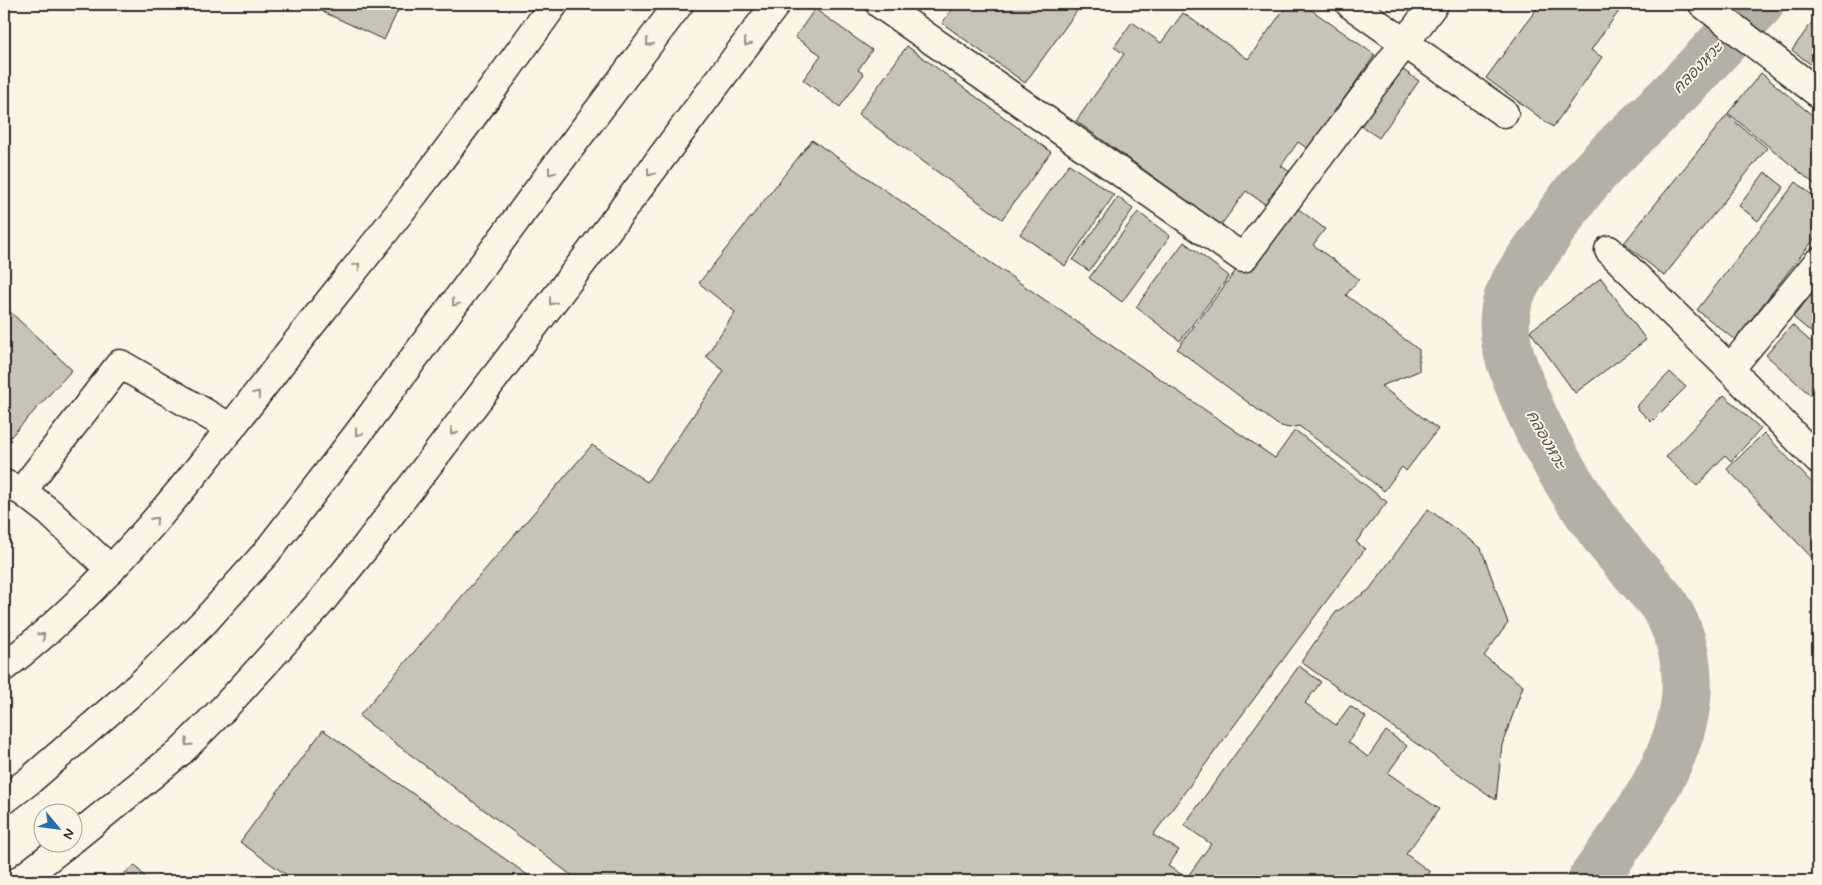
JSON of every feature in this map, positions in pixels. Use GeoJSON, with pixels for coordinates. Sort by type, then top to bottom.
{"type":"FeatureCollection","features":[{"type":"Feature","properties":{"kind":"main road"},"geometry":{"type":"LineString","coordinates":[[4,667],[67,614],[111,570],[175,497],[422,184],[554,4]]}},
{"type":"Feature","properties":{"kind":"main road"},"geometry":{"type":"LineString","coordinates":[[4,800],[140,685],[206,621],[266,553],[679,4]]}},
{"type":"Feature","properties":{"kind":"main road"},"geometry":{"type":"LineString","coordinates":[[82,832],[180,752],[223,709],[320,603],[367,545],[614,221],[776,4]]}},
{"type":"Feature","properties":{"kind":"main road"},"geometry":{"type":"LineString","coordinates":[[880,4],[1243,258],[1434,4]]}},
{"type":"Feature","properties":{"kind":"main road"},"geometry":{"type":"LineString","coordinates":[[1350,4],[1504,113]]}},
{"type":"Feature","properties":{"kind":"main road"},"geometry":{"type":"LineString","coordinates":[[1703,4],[1818,93]]}},
{"type":"Feature","properties":{"kind":"main road"},"geometry":{"type":"LineString","coordinates":[[1609,250],[1730,369],[1818,460]]}},
{"type":"Feature","properties":{"kind":"main road"},"geometry":{"type":"LineString","coordinates":[[1730,369],[1818,262]]}},
{"type":"Feature","properties":{"kind":"main road"},"geometry":{"type":"LineString","coordinates":[[111,570],[49,512],[13,488],[120,364],[231,428]]}},
{"type":"Feature","properties":{"kind":"main road"},"geometry":{"type":"LineString","coordinates":[[19,881],[56,852]]}},
{"type":"Feature","properties":{"kind":"building"},"geometry":{"type":"Polygon","coordinates":[[[306,4],[401,4],[384,40],[306,4]]]}},
{"type":"Feature","properties":{"kind":"building"},"geometry":{"type":"Polygon","coordinates":[[[956,4],[1082,4],[1025,83],[942,23],[956,4]]]}},
{"type":"Feature","properties":{"kind":"building"},"geometry":{"type":"Polygon","coordinates":[[[1288,4],[1303,4],[1375,55],[1308,149],[1298,142],[1281,166],[1290,172],[1266,205],[1246,191],[1221,225],[1076,121],[1124,54],[1114,47],[1132,22],[1161,43],[1183,13],[1248,59],[1288,4]]]}},
{"type":"Feature","properties":{"kind":"building"},"geometry":{"type":"Polygon","coordinates":[[[1540,4],[1624,4],[1591,50],[1602,57],[1553,127],[1486,78],[1540,4]]]}},
{"type":"Feature","properties":{"kind":"building"},"geometry":{"type":"Polygon","coordinates":[[[815,9],[872,50],[858,70],[864,74],[840,107],[803,80],[821,55],[795,37],[815,9]]]}},
{"type":"Feature","properties":{"kind":"building"},"geometry":{"type":"Polygon","coordinates":[[[1818,14],[1818,70],[1792,50],[1818,14]]]}},
{"type":"Feature","properties":{"kind":"building"},"geometry":{"type":"Polygon","coordinates":[[[907,46],[1051,152],[1002,219],[858,114],[907,46]]]}},
{"type":"Feature","properties":{"kind":"building"},"geometry":{"type":"Polygon","coordinates":[[[1399,67],[1419,81],[1379,138],[1358,124],[1399,67]]]}},
{"type":"Feature","properties":{"kind":"building"},"geometry":{"type":"Polygon","coordinates":[[[1761,73],[1818,120],[1818,187],[1728,113],[1761,73]]]}},
{"type":"Feature","properties":{"kind":"building"},"geometry":{"type":"Polygon","coordinates":[[[1727,115],[1767,148],[1664,276],[1624,243],[1727,115]]]}},
{"type":"Feature","properties":{"kind":"building"},"geometry":{"type":"Polygon","coordinates":[[[812,140],[1275,458],[1295,430],[1387,502],[1356,542],[1365,549],[1153,835],[1179,850],[1168,866],[1192,881],[579,881],[359,716],[592,445],[647,482],[724,371],[706,356],[735,312],[699,283],[812,140]]]}},
{"type":"Feature","properties":{"kind":"building"},"geometry":{"type":"Polygon","coordinates":[[[1069,164],[1114,195],[1065,266],[1020,234],[1069,164]]]}},
{"type":"Feature","properties":{"kind":"building"},"geometry":{"type":"Polygon","coordinates":[[[1765,172],[1784,187],[1758,221],[1739,206],[1765,172]]]}},
{"type":"Feature","properties":{"kind":"building"},"geometry":{"type":"Polygon","coordinates":[[[1796,182],[1818,200],[1818,234],[1735,340],[1697,310],[1796,182]]]}},
{"type":"Feature","properties":{"kind":"building"},"geometry":{"type":"Polygon","coordinates":[[[1118,197],[1133,209],[1089,271],[1073,260],[1118,197]]]}},
{"type":"Feature","properties":{"kind":"building"},"geometry":{"type":"Polygon","coordinates":[[[1288,201],[1325,229],[1313,245],[1359,279],[1346,295],[1419,350],[1419,371],[1381,386],[1438,429],[1406,471],[1402,467],[1384,491],[1299,426],[1289,428],[1278,425],[1177,349],[1288,201]]]}},
{"type":"Feature","properties":{"kind":"building"},"geometry":{"type":"Polygon","coordinates":[[[1138,212],[1170,236],[1122,302],[1089,278],[1138,212]]]}},
{"type":"Feature","properties":{"kind":"building"},"geometry":{"type":"Polygon","coordinates":[[[1184,242],[1229,276],[1180,341],[1136,307],[1184,242]]]}},
{"type":"Feature","properties":{"kind":"building"},"geometry":{"type":"Polygon","coordinates":[[[1601,278],[1646,340],[1575,393],[1530,331],[1601,278]]]}},
{"type":"Feature","properties":{"kind":"building"},"geometry":{"type":"Polygon","coordinates":[[[1818,287],[1818,338],[1793,317],[1818,287]]]}},
{"type":"Feature","properties":{"kind":"building"},"geometry":{"type":"Polygon","coordinates":[[[4,306],[72,370],[4,444],[4,306]]]}},
{"type":"Feature","properties":{"kind":"building"},"geometry":{"type":"Polygon","coordinates":[[[1792,325],[1818,348],[1818,402],[1766,355],[1792,325]]]}},
{"type":"Feature","properties":{"kind":"building"},"geometry":{"type":"Polygon","coordinates":[[[1670,372],[1686,387],[1651,422],[1636,407],[1670,372]]]}},
{"type":"Feature","properties":{"kind":"building"},"geometry":{"type":"Polygon","coordinates":[[[1724,395],[1761,429],[1731,461],[1725,455],[1697,486],[1666,457],[1724,395]]]}},
{"type":"Feature","properties":{"kind":"building"},"geometry":{"type":"Polygon","coordinates":[[[1764,433],[1818,489],[1818,564],[1727,469],[1764,433]]]}},
{"type":"Feature","properties":{"kind":"building"},"geometry":{"type":"Polygon","coordinates":[[[1428,509],[1481,548],[1508,623],[1484,656],[1523,686],[1502,745],[1496,800],[1301,662],[1336,612],[1369,590],[1428,509]]]}},
{"type":"Feature","properties":{"kind":"building"},"geometry":{"type":"Polygon","coordinates":[[[1299,666],[1321,682],[1305,703],[1336,725],[1350,706],[1366,717],[1348,742],[1368,757],[1386,731],[1407,746],[1388,773],[1439,809],[1406,854],[1430,872],[1423,881],[1196,881],[1188,876],[1211,844],[1184,825],[1299,666]]]}},
{"type":"Feature","properties":{"kind":"building"},"geometry":{"type":"Polygon","coordinates":[[[323,730],[536,881],[295,881],[240,842],[323,730]]]}},
{"type":"Feature","properties":{"kind":"building"},"geometry":{"type":"Polygon","coordinates":[[[135,865],[148,881],[115,881],[135,865]]]}},
{"type":"Feature","properties":{"kind":"waterway","name":"คลองหวะ"},"geometry":{"type":"LineString","coordinates":[[1592,881],[1644,805],[1656,785],[1675,744],[1685,707],[1685,661],[1678,632],[1664,605],[1613,545],[1592,516],[1559,467],[1540,432],[1511,361],[1506,337],[1505,312],[1511,292],[1519,277],[1565,208],[1583,185],[1683,85],[1759,4]]}}]}
